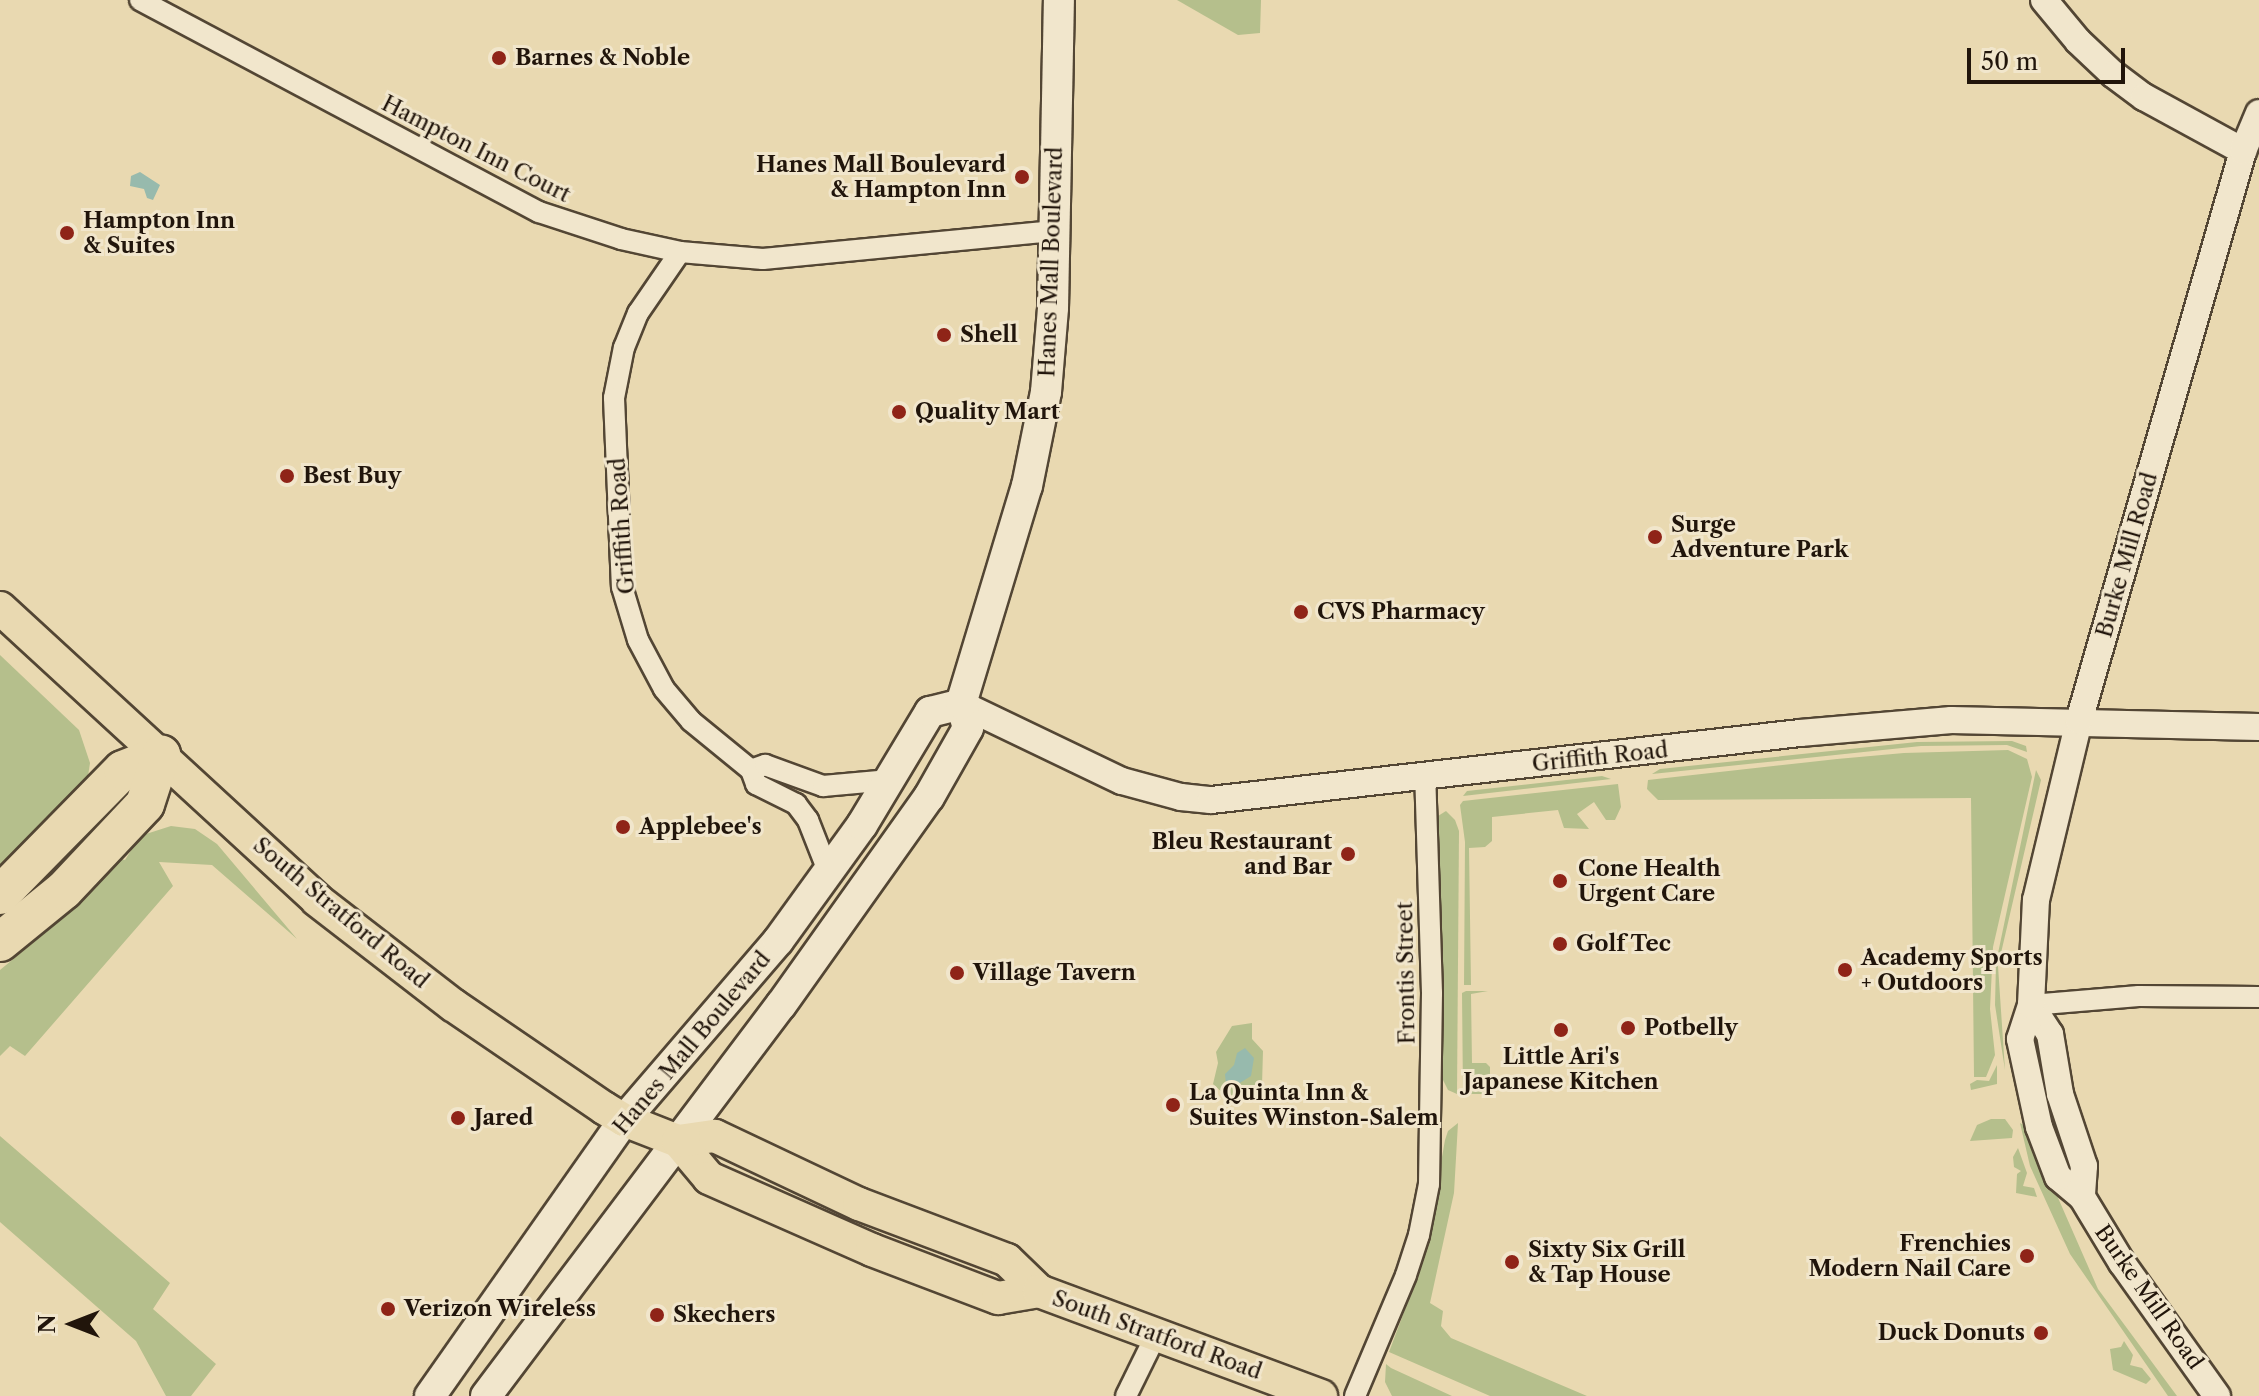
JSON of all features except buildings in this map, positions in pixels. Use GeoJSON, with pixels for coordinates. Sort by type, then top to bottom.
{"type":"FeatureCollection","features":[{"type":"Feature","properties":{"kind":"highway"},"geometry":{"type":"LineString","coordinates":[[0,895],[123,770],[161,755]]}},
{"type":"Feature","properties":{"kind":"highway"},"geometry":{"type":"LineString","coordinates":[[0,942],[64,890],[145,804],[161,755]]}},
{"type":"Feature","properties":{"kind":"main road","name":"Hanes Mall Boulevard"},"geometry":{"type":"LineString","coordinates":[[486,1396],[781,1005],[929,797],[968,728],[961,704],[1027,486],[1046,392],[1053,308],[1059,0]]}},
{"type":"Feature","properties":{"kind":"main road","name":"South Stratford Road"},"geometry":{"type":"LineString","coordinates":[[0,608],[317,900],[453,1005],[624,1120],[678,1141],[715,1136],[859,1204],[1007,1260],[1039,1291],[1321,1396]]}},
{"type":"Feature","properties":{"kind":"main road","name":"Hanes Mall Boulevard"},"geometry":{"type":"LineString","coordinates":[[430,1396],[624,1120],[778,941],[890,780],[930,712],[961,704]]}},
{"type":"Feature","properties":{"kind":"street","name":"Hampton Inn Court"},"geometry":{"type":"LineString","coordinates":[[140,0],[539,212],[589,231],[680,252],[746,259],[798,258],[1054,231]]}},
{"type":"Feature","properties":{"kind":"street"},"geometry":{"type":"LineString","coordinates":[[2044,0],[2078,41],[2113,74],[2144,97],[2243,151]]}},
{"type":"Feature","properties":{"kind":"street","name":"Burke Mill Road"},"geometry":{"type":"LineString","coordinates":[[2217,1396],[2122,1263],[2082,1197],[2058,1177],[2039,1127],[2020,1039],[2031,1005],[2036,900],[2079,721],[2243,151],[2259,113]]}},
{"type":"Feature","properties":{"kind":"street","name":"Griffith Road"},"geometry":{"type":"LineString","coordinates":[[680,252],[638,313],[624,347],[614,398],[622,587],[638,640],[664,689],[691,721],[751,770],[756,784],[787,798],[802,811],[828,871]]}},
{"type":"Feature","properties":{"kind":"street","name":"Griffith Road"},"geometry":{"type":"LineString","coordinates":[[961,704],[1122,781],[1181,797],[1242,798],[1831,730],[1951,720],[2259,727]]}},
{"type":"Feature","properties":{"kind":"street"},"geometry":{"type":"LineString","coordinates":[[751,770],[765,765],[823,786],[890,780]]}},
{"type":"Feature","properties":{"kind":"street","name":"Frontis Street"},"geometry":{"type":"LineString","coordinates":[[1355,1396],[1398,1300],[1419,1235],[1429,1184],[1432,993],[1425,776]]}},
{"type":"Feature","properties":{"kind":"street"},"geometry":{"type":"LineString","coordinates":[[2082,1197],[2084,1166],[2060,1094],[2050,1034],[2031,1005],[2139,996],[2259,997]]}},
{"type":"Feature","properties":{"kind":"street"},"geometry":{"type":"LineString","coordinates":[[1126,1396],[1156,1335]]}},
{"type":"Feature","properties":{"kind":"green space"},"geometry":{"type":"Polygon","coordinates":[[[1177,0],[1261,0],[1260,33],[1238,35],[1177,0]]]}},
{"type":"Feature","properties":{"kind":"green space"},"geometry":{"type":"Polygon","coordinates":[[[0,655],[79,730],[90,763],[87,783],[0,878],[0,655]]]}},
{"type":"Feature","properties":{"kind":"green space"},"geometry":{"type":"Polygon","coordinates":[[[2012,741],[2026,746],[2027,752],[2007,745],[1921,746],[1652,774],[1660,769],[1917,742],[2012,741]]]}},
{"type":"Feature","properties":{"kind":"green space"},"geometry":{"type":"Polygon","coordinates":[[[2008,750],[2027,759],[2032,777],[1993,947],[1990,1009],[1995,1055],[1986,1077],[1974,1077],[1971,798],[1658,800],[1647,789],[1648,780],[1837,759],[1904,753],[2008,750]]]}},
{"type":"Feature","properties":{"kind":"green space"},"geometry":{"type":"Polygon","coordinates":[[[2036,770],[2041,780],[1998,966],[2005,1070],[1995,1005],[1996,963],[2036,770]]]}},
{"type":"Feature","properties":{"kind":"green space"},"geometry":{"type":"Polygon","coordinates":[[[1602,776],[1611,779],[1463,796],[1467,791],[1602,776]]]}},
{"type":"Feature","properties":{"kind":"green space"},"geometry":{"type":"Polygon","coordinates":[[[1618,784],[1621,807],[1615,820],[1606,820],[1594,802],[1577,814],[1589,829],[1564,828],[1558,810],[1492,817],[1492,841],[1485,847],[1469,848],[1471,985],[1464,985],[1465,842],[1460,805],[1463,801],[1618,784]]]}},
{"type":"Feature","properties":{"kind":"green space"},"geometry":{"type":"Polygon","coordinates":[[[1446,811],[1455,820],[1459,831],[1457,1094],[1448,1090],[1442,1078],[1437,836],[1438,816],[1446,811]]]}},
{"type":"Feature","properties":{"kind":"green space"},"geometry":{"type":"Polygon","coordinates":[[[171,826],[195,829],[217,844],[297,939],[212,865],[159,862],[173,886],[25,1056],[10,1046],[0,1056],[0,970],[51,928],[121,859],[125,860],[137,841],[146,834],[171,826]]]}},
{"type":"Feature","properties":{"kind":"green space"},"geometry":{"type":"Polygon","coordinates":[[[1488,991],[1471,994],[1472,1063],[1486,1063],[1490,1067],[1490,1088],[1484,1094],[1463,1094],[1462,993],[1488,991]]]}},
{"type":"Feature","properties":{"kind":"green space"},"geometry":{"type":"Polygon","coordinates":[[[1252,1023],[1252,1039],[1263,1051],[1262,1085],[1245,1096],[1225,1095],[1213,1084],[1218,1063],[1216,1052],[1232,1026],[1252,1023]]]}},
{"type":"Feature","properties":{"kind":"green space"},"geometry":{"type":"Polygon","coordinates":[[[1997,1065],[1997,1084],[1971,1090],[1970,1084],[1977,1080],[1989,1081],[1997,1065]]]}},
{"type":"Feature","properties":{"kind":"green space"},"geometry":{"type":"Polygon","coordinates":[[[1991,1119],[2005,1119],[2013,1130],[2012,1138],[1970,1141],[1977,1125],[1991,1119]]]}},
{"type":"Feature","properties":{"kind":"green space"},"geometry":{"type":"Polygon","coordinates":[[[1458,1123],[1454,1193],[1430,1303],[1443,1311],[1441,1326],[1451,1338],[1587,1396],[1490,1396],[1389,1352],[1424,1259],[1445,1140],[1448,1131],[1458,1123]]]}},
{"type":"Feature","properties":{"kind":"green space"},"geometry":{"type":"Polygon","coordinates":[[[2020,1123],[2027,1127],[2098,1289],[2177,1396],[2168,1396],[2070,1254],[2030,1166],[2020,1123]]]}},
{"type":"Feature","properties":{"kind":"green space"},"geometry":{"type":"Polygon","coordinates":[[[0,1136],[170,1283],[153,1309],[216,1364],[191,1396],[166,1396],[136,1341],[0,1222],[0,1136]]]}},
{"type":"Feature","properties":{"kind":"green space"},"geometry":{"type":"Polygon","coordinates":[[[2018,1148],[2027,1173],[2023,1186],[2034,1188],[2037,1197],[2016,1193],[2017,1174],[2021,1171],[2014,1167],[2013,1157],[2018,1148]]]}},
{"type":"Feature","properties":{"kind":"green space"},"geometry":{"type":"Polygon","coordinates":[[[2124,1341],[2133,1355],[2130,1365],[2142,1368],[2151,1379],[2146,1384],[2113,1370],[2110,1349],[2121,1347],[2124,1341]]]}},
{"type":"Feature","properties":{"kind":"green space"},"geometry":{"type":"Polygon","coordinates":[[[1386,1364],[1452,1396],[1392,1396],[1385,1382],[1386,1364]]]}},
{"type":"Feature","properties":{"kind":"shaded area"},"geometry":{"type":"Polygon","coordinates":[[[140,172],[160,185],[153,200],[147,198],[144,189],[130,186],[131,176],[140,172]]]}},
{"type":"Feature","properties":{"kind":"shaded area"},"geometry":{"type":"Polygon","coordinates":[[[1245,1048],[1254,1058],[1251,1076],[1235,1086],[1226,1084],[1225,1074],[1234,1065],[1237,1053],[1245,1048]]]}},
{"type":"Feature","properties":{"kind":"place","name":"Barnes & Noble"},"geometry":{"type":"Point","coordinates":[499,58]}},
{"type":"Feature","properties":{"kind":"place","name":"Hanes Mall Boulevard & Hampton Inn"},"geometry":{"type":"Point","coordinates":[1022,177]}},
{"type":"Feature","properties":{"kind":"place","name":"Hampton Inn & Suites"},"geometry":{"type":"Point","coordinates":[67,233]}},
{"type":"Feature","properties":{"kind":"place","name":"Shell"},"geometry":{"type":"Point","coordinates":[944,335]}},
{"type":"Feature","properties":{"kind":"place","name":"Quality Mart"},"geometry":{"type":"Point","coordinates":[899,412]}},
{"type":"Feature","properties":{"kind":"place","name":"Best Buy"},"geometry":{"type":"Point","coordinates":[287,476]}},
{"type":"Feature","properties":{"kind":"place","name":"Surge Adventure Park"},"geometry":{"type":"Point","coordinates":[1655,537]}},
{"type":"Feature","properties":{"kind":"place","name":"CVS Pharmacy"},"geometry":{"type":"Point","coordinates":[1301,612]}},
{"type":"Feature","properties":{"kind":"place","name":"Applebee's"},"geometry":{"type":"Point","coordinates":[623,827]}},
{"type":"Feature","properties":{"kind":"place","name":"Bleu Restaurant and Bar"},"geometry":{"type":"Point","coordinates":[1348,854]}},
{"type":"Feature","properties":{"kind":"place","name":"Cone Health Urgent Care"},"geometry":{"type":"Point","coordinates":[1560,881]}},
{"type":"Feature","properties":{"kind":"place","name":"Golf Tec"},"geometry":{"type":"Point","coordinates":[1560,944]}},
{"type":"Feature","properties":{"kind":"place","name":"Academy Sports + Outdoors"},"geometry":{"type":"Point","coordinates":[1845,970]}},
{"type":"Feature","properties":{"kind":"place","name":"Village Tavern"},"geometry":{"type":"Point","coordinates":[957,973]}},
{"type":"Feature","properties":{"kind":"place","name":"Potbelly"},"geometry":{"type":"Point","coordinates":[1628,1028]}},
{"type":"Feature","properties":{"kind":"place","name":"Little Ari's Japanese Kitchen"},"geometry":{"type":"Point","coordinates":[1561,1030]}},
{"type":"Feature","properties":{"kind":"place","name":"La Quinta Inn & Suites Winston-Salem"},"geometry":{"type":"Point","coordinates":[1173,1105]}},
{"type":"Feature","properties":{"kind":"place","name":"Jared"},"geometry":{"type":"Point","coordinates":[458,1118]}},
{"type":"Feature","properties":{"kind":"place","name":"Frenchies Modern Nail Care"},"geometry":{"type":"Point","coordinates":[2027,1256]}},
{"type":"Feature","properties":{"kind":"place","name":"Sixty Six Grill & Tap House"},"geometry":{"type":"Point","coordinates":[1512,1262]}},
{"type":"Feature","properties":{"kind":"place","name":"Verizon Wireless"},"geometry":{"type":"Point","coordinates":[388,1309]}},
{"type":"Feature","properties":{"kind":"place","name":"Skechers"},"geometry":{"type":"Point","coordinates":[657,1315]}},
{"type":"Feature","properties":{"kind":"place","name":"Duck Donuts"},"geometry":{"type":"Point","coordinates":[2041,1333]}}]}
